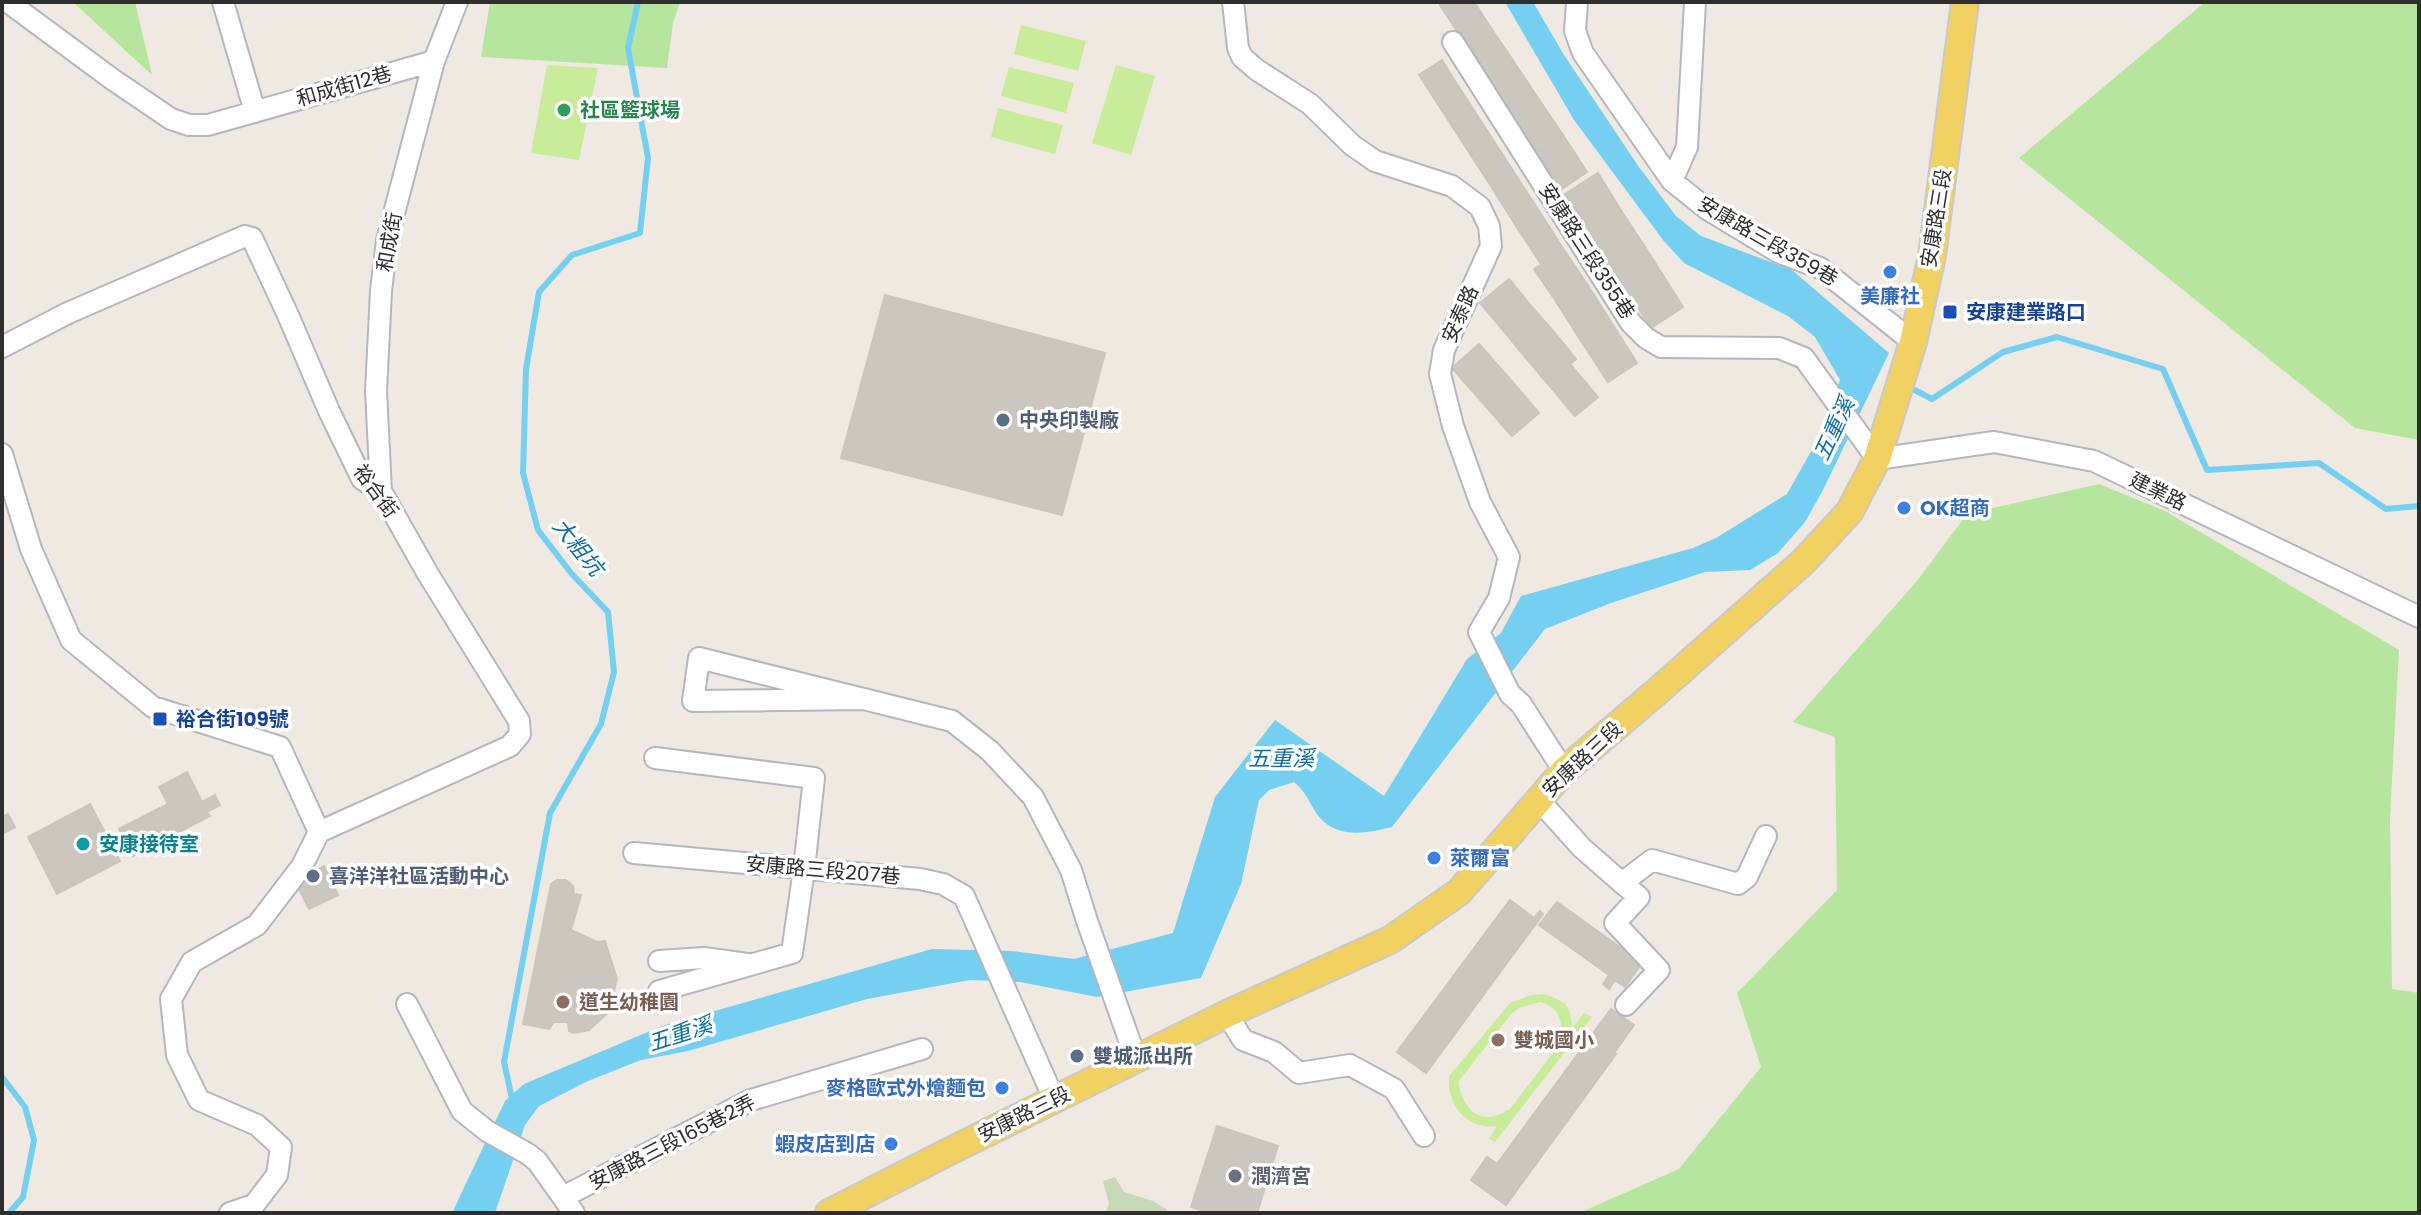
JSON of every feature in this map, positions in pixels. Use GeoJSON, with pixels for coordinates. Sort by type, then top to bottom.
{"type":"FeatureCollection","features":[{"type":"Feature","properties":{"kind":"main road","name":"安康路三段"},"geometry":{"type":"LineString","coordinates":[[829,1213],[1054,1099],[1132,1047],[1227,1014],[1390,940],[1459,892],[1564,771],[1804,561],[1850,511],[1877,459],[1913,342],[1932,256],[1965,2]]}},
{"type":"Feature","properties":{"kind":"street"},"geometry":{"type":"LineString","coordinates":[[8,2],[112,79],[171,119],[189,125],[208,125],[255,112],[223,2]]}},
{"type":"Feature","properties":{"kind":"street","name":"和成街"},"geometry":{"type":"LineString","coordinates":[[381,491],[376,391],[387,240],[434,61],[457,2]]}},
{"type":"Feature","properties":{"kind":"street","name":"安泰路"},"geometry":{"type":"LineString","coordinates":[[1233,2],[1238,48],[1242,57],[1301,98],[1352,145],[1375,161],[1452,186],[1480,207],[1489,226],[1491,246],[1444,350],[1440,374],[1453,426],[1480,502],[1509,557],[1499,598],[1479,632],[1510,694],[1521,704],[1564,771]]}},
{"type":"Feature","properties":{"kind":"street","name":"安康路三段359巷"},"geometry":{"type":"LineString","coordinates":[[1577,2],[1575,31],[1583,53],[1672,181],[1707,209],[1778,252],[1820,268],[1913,342]]}},
{"type":"Feature","properties":{"kind":"street"},"geometry":{"type":"LineString","coordinates":[[1672,181],[1687,147],[1695,2]]}},
{"type":"Feature","properties":{"kind":"street","name":"安康路三段355巷"},"geometry":{"type":"LineString","coordinates":[[1453,42],[1631,323],[1646,338],[1661,347],[1779,348],[1804,358],[1877,459]]}},
{"type":"Feature","properties":{"kind":"street","name":"和成街12巷"},"geometry":{"type":"LineString","coordinates":[[255,112],[434,61]]}},
{"type":"Feature","properties":{"kind":"street","name":"裕合街"},"geometry":{"type":"LineString","coordinates":[[2,347],[82,307],[245,236],[252,238],[362,479],[381,491],[435,586],[519,721],[520,734],[510,746],[319,832]]}},
{"type":"Feature","properties":{"kind":"street","name":"建業路"},"geometry":{"type":"LineString","coordinates":[[1877,459],[1994,442],[2094,461],[2419,617]]}},
{"type":"Feature","properties":{"kind":"street"},"geometry":{"type":"LineString","coordinates":[[2,454],[31,549],[71,640],[153,707],[280,747],[319,832],[302,866],[257,925],[192,962],[171,999],[177,1055],[199,1100],[257,1125],[281,1147],[277,1175],[254,1205],[230,1213]]}},
{"type":"Feature","properties":{"kind":"street"},"geometry":{"type":"LineString","coordinates":[[865,699],[693,701],[699,658],[865,699],[952,721],[990,751],[1033,797],[1071,870],[1132,1047]]}},
{"type":"Feature","properties":{"kind":"street"},"geometry":{"type":"LineString","coordinates":[[655,758],[814,778],[792,953],[659,991]]}},
{"type":"Feature","properties":{"kind":"street"},"geometry":{"type":"LineString","coordinates":[[1538,799],[1582,848],[1639,897],[1615,923],[1659,970],[1626,1005]]}},
{"type":"Feature","properties":{"kind":"street"},"geometry":{"type":"LineString","coordinates":[[1622,883],[1652,860],[1738,884],[1747,877],[1766,836]]}},
{"type":"Feature","properties":{"kind":"street","name":"安康路三段207巷"},"geometry":{"type":"LineString","coordinates":[[634,853],[920,879],[943,884],[964,896],[1054,1099]]}},
{"type":"Feature","properties":{"kind":"street"},"geometry":{"type":"LineString","coordinates":[[659,961],[704,958],[754,966]]}},
{"type":"Feature","properties":{"kind":"street"},"geometry":{"type":"LineString","coordinates":[[407,1004],[462,1111],[487,1131],[537,1161],[568,1205]]}},
{"type":"Feature","properties":{"kind":"street"},"geometry":{"type":"LineString","coordinates":[[1227,1014],[1243,1040],[1274,1052],[1299,1073],[1350,1065],[1394,1089],[1424,1136]]}},
{"type":"Feature","properties":{"kind":"street","name":"安康路三段165巷2弄"},"geometry":{"type":"LineString","coordinates":[[568,1205],[751,1100],[922,1049]]}},
{"type":"Feature","properties":{"kind":"green space"},"geometry":{"type":"Polygon","coordinates":[[[73,2],[135,2],[152,75],[73,2]]]}},
{"type":"Feature","properties":{"kind":"green space"},"geometry":{"type":"Polygon","coordinates":[[[490,2],[680,2],[673,23],[667,68],[481,57],[490,2]]]}},
{"type":"Feature","properties":{"kind":"green space"},"geometry":{"type":"Polygon","coordinates":[[[2205,2],[2419,2],[2419,440],[2355,428],[2019,158],[2205,2]]]}},
{"type":"Feature","properties":{"kind":"green space"},"geometry":{"type":"Polygon","coordinates":[[[1021,25],[1086,41],[1078,71],[1014,54],[1021,25]]]}},
{"type":"Feature","properties":{"kind":"green space","name":"社區籃球場"},"geometry":{"type":"Polygon","coordinates":[[[547,65],[598,68],[579,160],[531,153],[547,65]]]}},
{"type":"Feature","properties":{"kind":"green space"},"geometry":{"type":"Polygon","coordinates":[[[1116,65],[1155,76],[1131,155],[1092,143],[1116,65]]]}},
{"type":"Feature","properties":{"kind":"green space"},"geometry":{"type":"Polygon","coordinates":[[[1009,67],[1074,83],[1066,113],[1001,96],[1009,67]]]}},
{"type":"Feature","properties":{"kind":"green space"},"geometry":{"type":"Polygon","coordinates":[[[998,108],[1063,125],[1055,154],[991,137],[998,108]]]}},
{"type":"Feature","properties":{"kind":"green space"},"geometry":{"type":"Polygon","coordinates":[[[2099,484],[2165,511],[2399,650],[2390,817],[2392,989],[2419,993],[2419,1213],[1579,1213],[1679,1169],[1761,1067],[1737,993],[1837,890],[1835,737],[1793,722],[1917,581],[1967,514],[2099,484]]]}},
{"type":"Feature","properties":{"kind":"green space"},"geometry":{"type":"Polygon","coordinates":[[[1544,994],[1566,1005],[1572,1028],[1584,1013],[1592,1017],[1495,1142],[1489,1139],[1497,1126],[1476,1124],[1455,1106],[1449,1076],[1510,1003],[1544,994]],[[1540,1002],[1512,1013],[1458,1082],[1465,1101],[1475,1114],[1490,1117],[1510,1109],[1562,1041],[1559,1016],[1540,1002]]]}},
{"type":"Feature","properties":{"kind":"green space"},"geometry":{"type":"Polygon","coordinates":[[[1115,1177],[1124,1192],[1153,1201],[1167,1213],[1105,1213],[1109,1204],[1103,1181],[1115,1177]]]}},
{"type":"Feature","properties":{"kind":"water","name":"五重溪"},"geometry":{"type":"Polygon","coordinates":[[[1505,2],[1533,2],[1564,55],[1676,216],[1701,236],[1792,270],[1889,353],[1805,522],[1778,553],[1750,570],[1705,572],[1545,629],[1392,827],[1345,832],[1320,818],[1294,782],[1269,790],[1259,800],[1241,884],[1201,978],[1097,997],[1020,982],[970,980],[867,999],[688,1051],[641,1060],[588,1081],[539,1106],[525,1125],[495,1213],[452,1213],[505,1101],[524,1084],[662,1026],[932,949],[1012,951],[1074,959],[1173,933],[1215,797],[1275,720],[1384,796],[1467,659],[1501,633],[1521,596],[1693,548],[1716,538],[1787,494],[1822,432],[1840,380],[1815,337],[1788,316],[1684,263],[1663,240],[1574,120],[1505,2]]]}},
{"type":"Feature","properties":{"kind":"building"},"geometry":{"type":"Polygon","coordinates":[[[1444,2],[1474,2],[1489,25],[1464,42],[1440,5],[1444,2]]]}},
{"type":"Feature","properties":{"kind":"building"},"geometry":{"type":"Polygon","coordinates":[[[1489,25],[1514,62],[1489,78],[1464,42],[1489,25]]]}},
{"type":"Feature","properties":{"kind":"building"},"geometry":{"type":"Polygon","coordinates":[[[1442,60],[1453,78],[1430,92],[1419,75],[1442,60]]]}},
{"type":"Feature","properties":{"kind":"building"},"geometry":{"type":"Polygon","coordinates":[[[1514,62],[1538,98],[1513,115],[1489,78],[1514,62]]]}},
{"type":"Feature","properties":{"kind":"building"},"geometry":{"type":"Polygon","coordinates":[[[1453,78],[1475,112],[1452,126],[1430,92],[1453,78]]]}},
{"type":"Feature","properties":{"kind":"building"},"geometry":{"type":"Polygon","coordinates":[[[1538,98],[1563,135],[1537,152],[1513,115],[1538,98]]]}},
{"type":"Feature","properties":{"kind":"building"},"geometry":{"type":"Polygon","coordinates":[[[1475,112],[1497,146],[1474,160],[1452,126],[1475,112]]]}},
{"type":"Feature","properties":{"kind":"building"},"geometry":{"type":"Polygon","coordinates":[[[1563,135],[1587,172],[1562,189],[1537,152],[1563,135]]]}},
{"type":"Feature","properties":{"kind":"building"},"geometry":{"type":"Polygon","coordinates":[[[1497,146],[1519,180],[1496,194],[1474,160],[1497,146]]]}},
{"type":"Feature","properties":{"kind":"building"},"geometry":{"type":"Polygon","coordinates":[[[1598,173],[1622,212],[1590,232],[1565,194],[1598,173]]]}},
{"type":"Feature","properties":{"kind":"building"},"geometry":{"type":"Polygon","coordinates":[[[1519,180],[1541,214],[1518,229],[1496,194],[1519,180]]]}},
{"type":"Feature","properties":{"kind":"building"},"geometry":{"type":"Polygon","coordinates":[[[1622,212],[1647,250],[1614,271],[1590,232],[1622,212]]]}},
{"type":"Feature","properties":{"kind":"building"},"geometry":{"type":"Polygon","coordinates":[[[1541,214],[1564,250],[1541,264],[1518,229],[1541,214]]]}},
{"type":"Feature","properties":{"kind":"building"},"geometry":{"type":"Polygon","coordinates":[[[1564,250],[1589,287],[1559,306],[1534,269],[1564,250]]]}},
{"type":"Feature","properties":{"kind":"building"},"geometry":{"type":"Polygon","coordinates":[[[1647,250],[1671,288],[1639,309],[1614,271],[1647,250]]]}},
{"type":"Feature","properties":{"kind":"building"},"geometry":{"type":"Polygon","coordinates":[[[1509,279],[1531,306],[1503,330],[1480,303],[1509,279]]]}},
{"type":"Feature","properties":{"kind":"building"},"geometry":{"type":"Polygon","coordinates":[[[1589,287],[1613,325],[1583,344],[1559,306],[1589,287]]]}},
{"type":"Feature","properties":{"kind":"building"},"geometry":{"type":"Polygon","coordinates":[[[1671,288],[1683,307],[1651,328],[1639,309],[1671,288]]]}},
{"type":"Feature","properties":{"kind":"building"},"geometry":{"type":"Polygon","coordinates":[[[885,295],[1105,353],[1062,515],[841,458],[885,295]]]}},
{"type":"Feature","properties":{"kind":"building"},"geometry":{"type":"Polygon","coordinates":[[[1531,306],[1554,332],[1525,357],[1503,330],[1531,306]]]}},
{"type":"Feature","properties":{"kind":"building"},"geometry":{"type":"Polygon","coordinates":[[[1613,325],[1637,363],[1608,382],[1583,344],[1613,325]]]}},
{"type":"Feature","properties":{"kind":"building"},"geometry":{"type":"Polygon","coordinates":[[[1554,332],[1576,359],[1547,383],[1525,357],[1554,332]]]}},
{"type":"Feature","properties":{"kind":"building"},"geometry":{"type":"Polygon","coordinates":[[[1479,344],[1509,378],[1482,402],[1452,368],[1479,344]]]}},
{"type":"Feature","properties":{"kind":"building"},"geometry":{"type":"Polygon","coordinates":[[[1570,364],[1598,397],[1575,416],[1547,383],[1570,364]]]}},
{"type":"Feature","properties":{"kind":"building"},"geometry":{"type":"Polygon","coordinates":[[[1509,378],[1539,413],[1512,436],[1482,402],[1509,378]]]}},
{"type":"Feature","properties":{"kind":"building"},"geometry":{"type":"Polygon","coordinates":[[[187,772],[202,802],[215,795],[220,805],[207,812],[210,816],[133,856],[119,829],[168,804],[159,787],[187,772]]]}},
{"type":"Feature","properties":{"kind":"building"},"geometry":{"type":"Polygon","coordinates":[[[90,804],[120,861],[57,894],[28,837],[90,804]]]}},
{"type":"Feature","properties":{"kind":"building"},"geometry":{"type":"Polygon","coordinates":[[[8,814],[15,827],[2,834],[2,817],[8,814]]]}},
{"type":"Feature","properties":{"kind":"building"},"geometry":{"type":"Polygon","coordinates":[[[324,866],[338,895],[309,909],[295,881],[324,866]]]}},
{"type":"Feature","properties":{"kind":"building"},"geometry":{"type":"Polygon","coordinates":[[[566,880],[573,886],[574,894],[581,895],[571,930],[597,942],[605,941],[617,979],[613,995],[618,998],[612,1009],[589,1030],[574,1033],[569,1031],[568,1022],[554,1022],[549,1029],[523,1024],[551,884],[566,880]]]}},
{"type":"Feature","properties":{"kind":"building"},"geometry":{"type":"Polygon","coordinates":[[[1510,900],[1534,918],[1540,911],[1543,914],[1426,1073],[1397,1052],[1510,900]]]}},
{"type":"Feature","properties":{"kind":"building"},"geometry":{"type":"Polygon","coordinates":[[[1557,902],[1642,963],[1625,987],[1615,980],[1609,989],[1603,984],[1609,975],[1539,925],[1557,902]]]}},
{"type":"Feature","properties":{"kind":"building"},"geometry":{"type":"Polygon","coordinates":[[[1611,1009],[1634,1025],[1506,1205],[1471,1180],[1487,1157],[1497,1164],[1611,1009]]]}},
{"type":"Feature","properties":{"kind":"building","name":"潤濟宮"},"geometry":{"type":"Polygon","coordinates":[[[1217,1126],[1278,1146],[1257,1213],[1212,1213],[1191,1207],[1217,1126]]]}},
{"type":"Feature","properties":{"kind":"waterway","name":"大粗坑"},"geometry":{"type":"LineString","coordinates":[[513,1103],[504,1062],[550,813],[601,724],[614,672],[608,612],[571,573],[538,530],[523,473],[526,369],[539,292],[572,255],[640,233],[648,158],[628,48],[638,2]]}},
{"type":"Feature","properties":{"kind":"waterway"},"geometry":{"type":"LineString","coordinates":[[1907,386],[1932,399],[2003,352],[2057,337],[2163,369],[2207,470],[2319,463],[2386,509],[2419,506]]}},
{"type":"Feature","properties":{"kind":"waterway"},"geometry":{"type":"LineString","coordinates":[[2,1077],[25,1107],[34,1140],[23,1197],[9,1213]]}},
{"type":"Feature","properties":{"kind":"place","name":"社區籃球場"},"geometry":{"type":"Point","coordinates":[564,110]}},
{"type":"Feature","properties":{"kind":"place","name":"美廉社"},"geometry":{"type":"Point","coordinates":[1890,272]}},
{"type":"Feature","properties":{"kind":"place","name":"安康建業路口"},"geometry":{"type":"Point","coordinates":[1950,312]}},
{"type":"Feature","properties":{"kind":"place","name":"中央印製廠"},"geometry":{"type":"Point","coordinates":[1003,420]}},
{"type":"Feature","properties":{"kind":"place","name":"OK超商"},"geometry":{"type":"Point","coordinates":[1904,508]}},
{"type":"Feature","properties":{"kind":"place","name":"裕合街109號"},"geometry":{"type":"Point","coordinates":[160,719]}},
{"type":"Feature","properties":{"kind":"place","name":"安康接待室"},"geometry":{"type":"Point","coordinates":[83,844]}},
{"type":"Feature","properties":{"kind":"place","name":"萊爾富"},"geometry":{"type":"Point","coordinates":[1434,858]}},
{"type":"Feature","properties":{"kind":"place","name":"喜洋洋社區活動中心"},"geometry":{"type":"Point","coordinates":[313,876]}},
{"type":"Feature","properties":{"kind":"place","name":"道生幼稚園"},"geometry":{"type":"Point","coordinates":[563,1002]}},
{"type":"Feature","properties":{"kind":"place","name":"雙城國小"},"geometry":{"type":"Point","coordinates":[1498,1040]}},
{"type":"Feature","properties":{"kind":"place","name":"雙城派出所"},"geometry":{"type":"Point","coordinates":[1077,1056]}},
{"type":"Feature","properties":{"kind":"place","name":"麥格歐式外燴麵包"},"geometry":{"type":"Point","coordinates":[1002,1088]}},
{"type":"Feature","properties":{"kind":"place","name":"蝦皮店到店"},"geometry":{"type":"Point","coordinates":[891,1144]}},
{"type":"Feature","properties":{"kind":"place","name":"潤濟宮"},"geometry":{"type":"Point","coordinates":[1235,1176]}}]}
